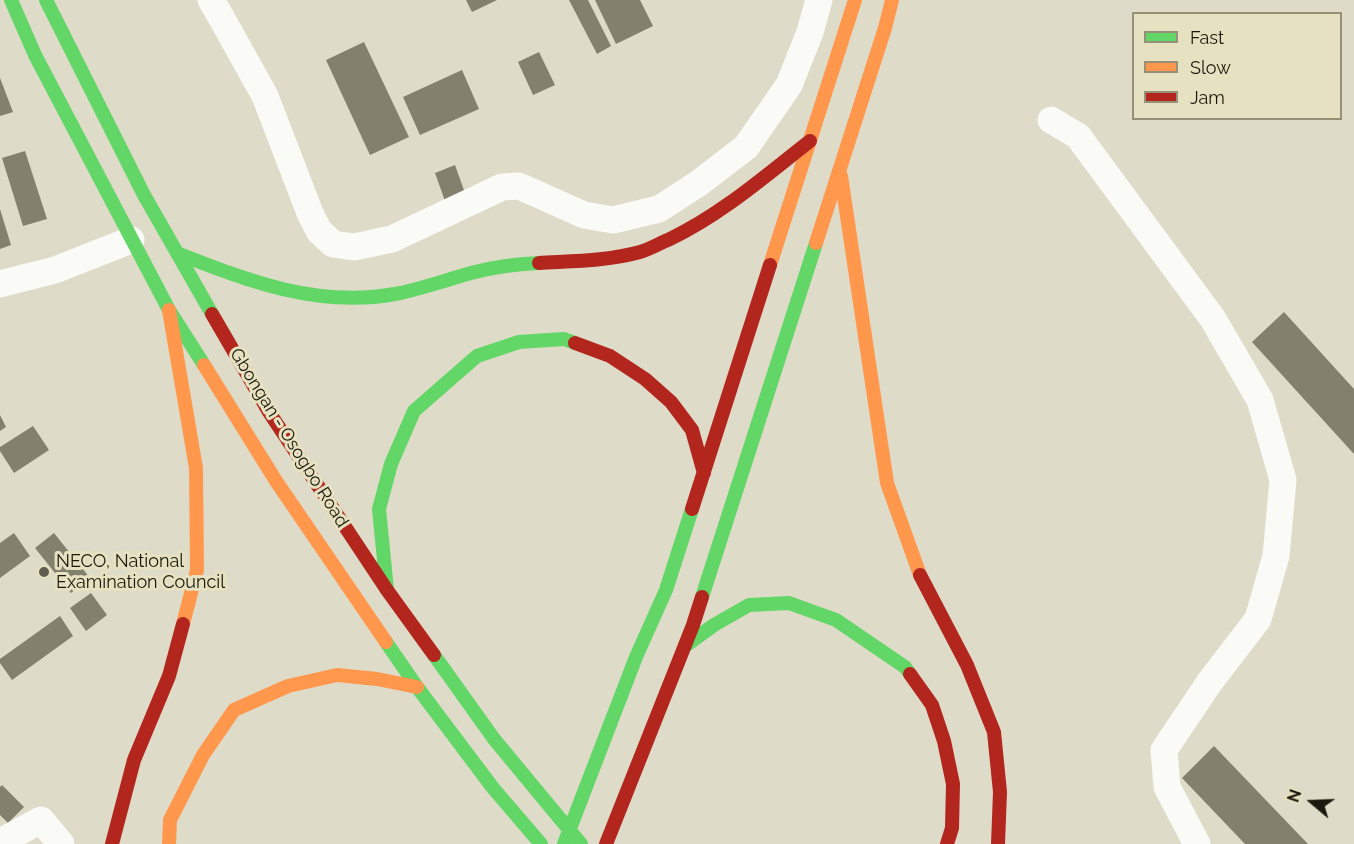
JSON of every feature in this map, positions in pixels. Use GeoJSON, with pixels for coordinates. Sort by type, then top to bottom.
{"type":"FeatureCollection","features":[{"type":"Feature","properties":{"kind":"main road","name":"Gbongan - Osogbo Road"},"geometry":{"type":"LineString","coordinates":[[11,0],[35,55],[169,310],[276,481],[417,687],[493,788],[541,844]]}},
{"type":"Feature","properties":{"kind":"main road","name":"Gbongan - Osogbo Road"},"geometry":{"type":"LineString","coordinates":[[46,0],[144,195],[269,412],[387,590],[494,739],[582,844]]}},
{"type":"Feature","properties":{"kind":"main road"},"geometry":{"type":"LineString","coordinates":[[564,844],[636,657],[666,590],[855,0]]}},
{"type":"Feature","properties":{"kind":"main road"},"geometry":{"type":"LineString","coordinates":[[606,844],[693,626],[885,28],[892,0]]}},
{"type":"Feature","properties":{"kind":"main road"},"geometry":{"type":"LineString","coordinates":[[177,253],[235,276],[274,288],[303,295],[348,299],[393,294],[498,267],[601,259],[641,252],[683,234],[766,176],[810,141]]}},
{"type":"Feature","properties":{"kind":"main road"},"geometry":{"type":"LineString","coordinates":[[840,169],[887,483],[920,575],[967,665],[994,732],[1000,792],[998,844]]}},
{"type":"Feature","properties":{"kind":"main road"},"geometry":{"type":"LineString","coordinates":[[112,844],[134,760],[169,676],[196,570],[196,468],[169,310]]}},
{"type":"Feature","properties":{"kind":"main road"},"geometry":{"type":"LineString","coordinates":[[387,590],[379,509],[391,464],[414,411],[477,356],[519,342],[564,339],[610,356],[645,379],[671,402],[692,430],[704,473]]}},
{"type":"Feature","properties":{"kind":"main road"},"geometry":{"type":"LineString","coordinates":[[685,646],[714,625],[749,605],[789,603],[836,620],[905,667],[932,705],[944,741],[953,784],[952,828],[947,844]]}},
{"type":"Feature","properties":{"kind":"main road"},"geometry":{"type":"LineString","coordinates":[[169,844],[170,820],[203,754],[234,710],[288,686],[337,675],[377,679],[417,687]]}},
{"type":"Feature","properties":{"kind":"street"},"geometry":{"type":"LineString","coordinates":[[211,0],[265,96],[319,231],[333,244],[354,247],[392,239],[502,188],[519,186],[584,215],[613,220],[659,209],[699,183],[746,147],[789,85],[810,32],[819,0]]}},
{"type":"Feature","properties":{"kind":"street"},"geometry":{"type":"LineString","coordinates":[[1051,120],[1077,136],[1213,319],[1260,400],[1283,480],[1276,556],[1258,619],[1209,683],[1164,750],[1167,787],[1197,844]]}},
{"type":"Feature","properties":{"kind":"street"},"geometry":{"type":"LineString","coordinates":[[0,284],[55,270],[131,240]]}},
{"type":"Feature","properties":{"kind":"street"},"geometry":{"type":"LineString","coordinates":[[0,842],[41,820],[61,844]]}},
{"type":"Feature","properties":{"kind":"building"},"geometry":{"type":"Polygon","coordinates":[[[466,0],[497,0],[472,12],[466,0]]]}},
{"type":"Feature","properties":{"kind":"building"},"geometry":{"type":"Polygon","coordinates":[[[569,0],[588,0],[611,46],[597,54],[569,0]]]}},
{"type":"Feature","properties":{"kind":"building"},"geometry":{"type":"Polygon","coordinates":[[[595,0],[640,0],[653,26],[616,44],[595,0]]]}},
{"type":"Feature","properties":{"kind":"building"},"geometry":{"type":"Polygon","coordinates":[[[364,42],[409,137],[370,155],[326,60],[364,42]]]}},
{"type":"Feature","properties":{"kind":"building"},"geometry":{"type":"Polygon","coordinates":[[[539,52],[555,85],[533,95],[518,62],[539,52]]]}},
{"type":"Feature","properties":{"kind":"building"},"geometry":{"type":"Polygon","coordinates":[[[462,70],[479,109],[420,135],[403,97],[462,70]]]}},
{"type":"Feature","properties":{"kind":"building"},"geometry":{"type":"Polygon","coordinates":[[[0,78],[13,112],[0,116],[0,78]]]}},
{"type":"Feature","properties":{"kind":"building"},"geometry":{"type":"Polygon","coordinates":[[[25,151],[47,219],[23,226],[2,158],[25,151]]]}},
{"type":"Feature","properties":{"kind":"building"},"geometry":{"type":"Polygon","coordinates":[[[455,165],[465,193],[445,201],[435,173],[455,165]]]}},
{"type":"Feature","properties":{"kind":"building"},"geometry":{"type":"Polygon","coordinates":[[[0,209],[11,245],[0,249],[0,209]]]}},
{"type":"Feature","properties":{"kind":"building"},"geometry":{"type":"Polygon","coordinates":[[[1284,312],[1354,389],[1354,454],[1252,342],[1284,312]]]}},
{"type":"Feature","properties":{"kind":"building"},"geometry":{"type":"Polygon","coordinates":[[[0,415],[6,427],[0,431],[0,415]]]}},
{"type":"Feature","properties":{"kind":"building"},"geometry":{"type":"Polygon","coordinates":[[[33,426],[49,450],[14,473],[0,451],[0,447],[33,426]]]}},
{"type":"Feature","properties":{"kind":"building"},"geometry":{"type":"Polygon","coordinates":[[[14,533],[30,556],[0,578],[0,543],[14,533]]]}},
{"type":"Feature","properties":{"kind":"building"},"geometry":{"type":"Polygon","coordinates":[[[54,533],[90,578],[71,593],[35,548],[54,533]]]}},
{"type":"Feature","properties":{"kind":"building"},"geometry":{"type":"Polygon","coordinates":[[[91,593],[107,615],[86,631],[70,608],[91,593]]]}},
{"type":"Feature","properties":{"kind":"building"},"geometry":{"type":"Polygon","coordinates":[[[60,616],[73,636],[12,680],[0,663],[0,659],[60,616]]]}},
{"type":"Feature","properties":{"kind":"building"},"geometry":{"type":"Polygon","coordinates":[[[1214,746],[1308,844],[1245,844],[1182,778],[1214,746]]]}},
{"type":"Feature","properties":{"kind":"building"},"geometry":{"type":"Polygon","coordinates":[[[2,785],[24,807],[8,823],[0,815],[0,787],[2,785]]]}},
{"type":"Feature","properties":{"kind":"traffic: fast"},"geometry":{"type":"LineString","coordinates":[[11,0],[35,55],[169,310],[204,365]]}},
{"type":"Feature","properties":{"kind":"traffic: fast"},"geometry":{"type":"LineString","coordinates":[[46,0],[144,195],[212,314]]}},
{"type":"Feature","properties":{"kind":"traffic: fast"},"geometry":{"type":"LineString","coordinates":[[702,597],[816,243]]}},
{"type":"Feature","properties":{"kind":"traffic: fast"},"geometry":{"type":"LineString","coordinates":[[177,253],[257,282],[310,295],[338,297],[395,294],[488,269],[539,263]]}},
{"type":"Feature","properties":{"kind":"traffic: fast"},"geometry":{"type":"LineString","coordinates":[[387,590],[379,509],[391,464],[414,411],[477,356],[519,342],[564,339],[575,343]]}},
{"type":"Feature","properties":{"kind":"traffic: fast"},"geometry":{"type":"LineString","coordinates":[[564,844],[636,657],[666,590],[692,509]]}},
{"type":"Feature","properties":{"kind":"traffic: fast"},"geometry":{"type":"LineString","coordinates":[[685,646],[714,625],[749,605],[789,603],[836,620],[905,667],[910,674]]}},
{"type":"Feature","properties":{"kind":"traffic: fast"},"geometry":{"type":"LineString","coordinates":[[386,642],[493,788],[541,844]]}},
{"type":"Feature","properties":{"kind":"traffic: fast"},"geometry":{"type":"LineString","coordinates":[[434,655],[494,739],[581,844]]}},
{"type":"Feature","properties":{"kind":"traffic: slow"},"geometry":{"type":"LineString","coordinates":[[770,265],[855,0]]}},
{"type":"Feature","properties":{"kind":"traffic: slow"},"geometry":{"type":"LineString","coordinates":[[816,243],[892,0]]}},
{"type":"Feature","properties":{"kind":"traffic: slow"},"geometry":{"type":"LineString","coordinates":[[841,176],[887,483],[920,575]]}},
{"type":"Feature","properties":{"kind":"traffic: slow"},"geometry":{"type":"LineString","coordinates":[[169,310],[196,468],[197,570],[183,624]]}},
{"type":"Feature","properties":{"kind":"traffic: slow"},"geometry":{"type":"LineString","coordinates":[[204,365],[276,481],[386,642]]}},
{"type":"Feature","properties":{"kind":"traffic: slow"},"geometry":{"type":"LineString","coordinates":[[169,844],[170,820],[203,755],[234,710],[288,686],[337,675],[377,679],[417,687]]}},
{"type":"Feature","properties":{"kind":"traffic: jam"},"geometry":{"type":"LineString","coordinates":[[539,263],[615,257],[651,248],[689,229],[725,206],[810,141]]}},
{"type":"Feature","properties":{"kind":"traffic: jam"},"geometry":{"type":"LineString","coordinates":[[692,509],[770,265]]}},
{"type":"Feature","properties":{"kind":"traffic: jam"},"geometry":{"type":"LineString","coordinates":[[212,314],[269,412],[387,590],[434,655]]}},
{"type":"Feature","properties":{"kind":"traffic: jam"},"geometry":{"type":"LineString","coordinates":[[575,343],[610,356],[645,379],[671,402],[692,430],[704,473]]}},
{"type":"Feature","properties":{"kind":"traffic: jam"},"geometry":{"type":"LineString","coordinates":[[920,575],[967,665],[994,732],[1000,792],[998,844]]}},
{"type":"Feature","properties":{"kind":"traffic: jam"},"geometry":{"type":"LineString","coordinates":[[606,844],[702,597]]}},
{"type":"Feature","properties":{"kind":"traffic: jam"},"geometry":{"type":"LineString","coordinates":[[112,844],[134,760],[169,676],[183,624]]}},
{"type":"Feature","properties":{"kind":"traffic: jam"},"geometry":{"type":"LineString","coordinates":[[910,674],[932,705],[944,741],[953,784],[952,828],[947,844]]}},
{"type":"Feature","properties":{"kind":"place","name":"NECO, National Examination Council"},"geometry":{"type":"Point","coordinates":[44,572]}}]}
